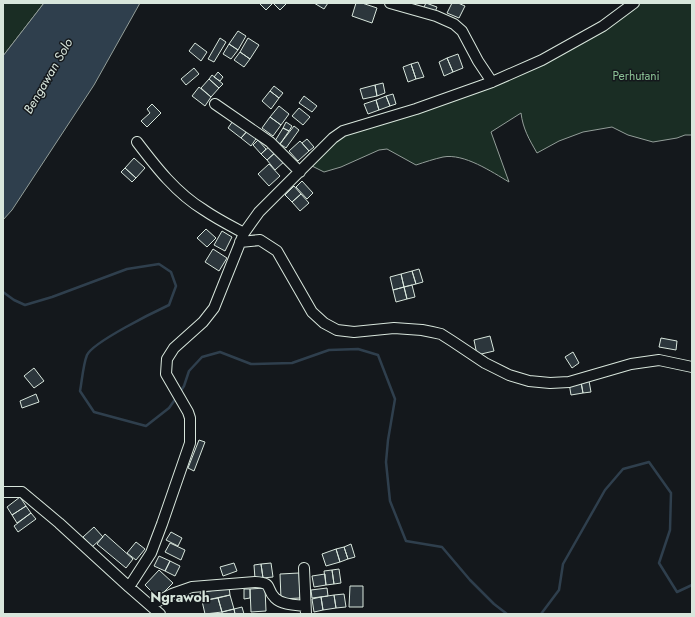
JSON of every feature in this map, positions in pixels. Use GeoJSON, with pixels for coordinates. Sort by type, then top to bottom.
{"type":"FeatureCollection","features":[{"type":"Feature","properties":{"kind":"street"},"geometry":{"type":"LineString","coordinates":[[390,3],[436,16],[454,24],[462,31],[478,61],[492,82]]}},
{"type":"Feature","properties":{"kind":"street"},"geometry":{"type":"LineString","coordinates":[[129,586],[151,554],[190,443],[190,418],[166,374],[167,359],[174,348],[203,322],[214,308],[242,237],[259,212],[333,138],[343,131],[416,110],[492,82],[542,60],[603,26],[634,3]]}},
{"type":"Feature","properties":{"kind":"street"},"geometry":{"type":"LineString","coordinates":[[215,104],[270,142],[300,172]]}},
{"type":"Feature","properties":{"kind":"street"},"geometry":{"type":"LineString","coordinates":[[137,142],[160,172],[183,195],[202,210],[242,237],[249,240],[260,240],[277,251],[286,264],[312,312],[331,328],[344,332],[401,329],[422,330],[441,334],[485,363],[509,375],[529,381],[550,383],[569,382],[631,364],[659,360],[692,367]]}},
{"type":"Feature","properties":{"kind":"street"},"geometry":{"type":"LineString","coordinates":[[3,492],[22,492],[60,523],[160,614]]}},
{"type":"Feature","properties":{"kind":"street"},"geometry":{"type":"LineString","coordinates":[[151,605],[172,594],[192,587],[255,582],[268,585],[274,598],[305,610],[304,568]]}},
{"type":"Feature","properties":{"kind":"green space"},"geometry":{"type":"Polygon","coordinates":[[[3,3],[44,3],[3,56],[3,3]]]}},
{"type":"Feature","properties":{"kind":"green space","name":"Perhutani"},"geometry":{"type":"Polygon","coordinates":[[[640,3],[692,3],[692,135],[685,135],[677,138],[653,142],[628,135],[612,127],[583,132],[559,141],[537,153],[525,129],[521,113],[491,132],[509,182],[478,164],[460,158],[443,157],[416,165],[387,149],[379,150],[341,167],[324,172],[312,166],[336,141],[345,135],[417,113],[605,29],[640,3]]]}},
{"type":"Feature","properties":{"kind":"water","name":"Bengawan Solo"},"geometry":{"type":"Polygon","coordinates":[[[44,3],[140,3],[94,85],[12,210],[3,220],[3,56],[44,3]]]}},
{"type":"Feature","properties":{"kind":"building"},"geometry":{"type":"Polygon","coordinates":[[[259,3],[273,3],[266,10],[259,3]]]}},
{"type":"Feature","properties":{"kind":"building"},"geometry":{"type":"Polygon","coordinates":[[[273,3],[287,3],[280,10],[273,3]]]}},
{"type":"Feature","properties":{"kind":"building"},"geometry":{"type":"Polygon","coordinates":[[[314,3],[328,3],[324,9],[314,3]]]}},
{"type":"Feature","properties":{"kind":"building"},"geometry":{"type":"Polygon","coordinates":[[[356,3],[362,3],[377,8],[372,23],[352,16],[356,3]]]}},
{"type":"Feature","properties":{"kind":"building"},"geometry":{"type":"Polygon","coordinates":[[[426,3],[437,7],[435,12],[424,7],[426,3]]]}},
{"type":"Feature","properties":{"kind":"building"},"geometry":{"type":"Polygon","coordinates":[[[452,3],[458,3],[465,6],[459,18],[447,13],[452,3]]]}},
{"type":"Feature","properties":{"kind":"building"},"geometry":{"type":"Polygon","coordinates":[[[238,31],[246,36],[238,50],[229,44],[238,31]]]}},
{"type":"Feature","properties":{"kind":"building"},"geometry":{"type":"Polygon","coordinates":[[[220,38],[226,42],[214,62],[208,59],[220,38]]]}},
{"type":"Feature","properties":{"kind":"building"},"geometry":{"type":"Polygon","coordinates":[[[248,38],[259,45],[250,59],[240,52],[248,38]]]}},
{"type":"Feature","properties":{"kind":"building"},"geometry":{"type":"Polygon","coordinates":[[[195,43],[207,52],[201,61],[189,51],[195,43]]]}},
{"type":"Feature","properties":{"kind":"building"},"geometry":{"type":"Polygon","coordinates":[[[229,44],[238,50],[231,59],[223,54],[229,44]]]}},
{"type":"Feature","properties":{"kind":"building"},"geometry":{"type":"Polygon","coordinates":[[[240,52],[250,59],[244,67],[234,60],[240,52]]]}},
{"type":"Feature","properties":{"kind":"building"},"geometry":{"type":"Polygon","coordinates":[[[458,54],[463,68],[453,72],[447,58],[458,54]]]}},
{"type":"Feature","properties":{"kind":"building"},"geometry":{"type":"Polygon","coordinates":[[[447,58],[453,72],[444,76],[439,62],[447,58]]]}},
{"type":"Feature","properties":{"kind":"building"},"geometry":{"type":"Polygon","coordinates":[[[418,62],[424,77],[416,79],[411,64],[418,62]]]}},
{"type":"Feature","properties":{"kind":"building"},"geometry":{"type":"Polygon","coordinates":[[[411,64],[416,79],[408,82],[403,67],[411,64]]]}},
{"type":"Feature","properties":{"kind":"building"},"geometry":{"type":"Polygon","coordinates":[[[194,68],[199,74],[186,85],[181,79],[194,68]]]}},
{"type":"Feature","properties":{"kind":"building"},"geometry":{"type":"Polygon","coordinates":[[[218,72],[223,77],[220,81],[214,77],[218,72]]]}},
{"type":"Feature","properties":{"kind":"building"},"geometry":{"type":"Polygon","coordinates":[[[212,75],[223,84],[219,88],[209,79],[212,75]]]}},
{"type":"Feature","properties":{"kind":"building"},"geometry":{"type":"Polygon","coordinates":[[[209,79],[219,88],[211,97],[201,88],[209,79]]]}},
{"type":"Feature","properties":{"kind":"building"},"geometry":{"type":"Polygon","coordinates":[[[383,83],[385,93],[377,96],[375,85],[383,83]]]}},
{"type":"Feature","properties":{"kind":"building"},"geometry":{"type":"Polygon","coordinates":[[[375,85],[377,96],[363,99],[360,89],[375,85]]]}},
{"type":"Feature","properties":{"kind":"building"},"geometry":{"type":"Polygon","coordinates":[[[274,86],[283,93],[279,98],[270,91],[274,86]]]}},
{"type":"Feature","properties":{"kind":"building"},"geometry":{"type":"Polygon","coordinates":[[[199,87],[211,97],[205,106],[192,96],[199,87]]]}},
{"type":"Feature","properties":{"kind":"building"},"geometry":{"type":"Polygon","coordinates":[[[270,91],[279,98],[271,109],[262,101],[270,91]]]}},
{"type":"Feature","properties":{"kind":"building"},"geometry":{"type":"Polygon","coordinates":[[[393,94],[396,104],[390,106],[386,96],[393,94]]]}},
{"type":"Feature","properties":{"kind":"building"},"geometry":{"type":"Polygon","coordinates":[[[304,96],[317,106],[312,112],[299,103],[304,96]]]}},
{"type":"Feature","properties":{"kind":"building"},"geometry":{"type":"Polygon","coordinates":[[[386,96],[390,106],[379,110],[376,100],[386,96]]]}},
{"type":"Feature","properties":{"kind":"building"},"geometry":{"type":"Polygon","coordinates":[[[376,100],[379,110],[368,114],[364,104],[376,100]]]}},
{"type":"Feature","properties":{"kind":"building"},"geometry":{"type":"Polygon","coordinates":[[[152,104],[161,113],[147,127],[141,121],[150,113],[147,109],[152,104]]]}},
{"type":"Feature","properties":{"kind":"building"},"geometry":{"type":"Polygon","coordinates":[[[279,106],[289,114],[281,125],[270,117],[279,106]]]}},
{"type":"Feature","properties":{"kind":"building"},"geometry":{"type":"Polygon","coordinates":[[[299,108],[310,117],[303,125],[292,116],[299,108]]]}},
{"type":"Feature","properties":{"kind":"building"},"geometry":{"type":"Polygon","coordinates":[[[270,117],[281,125],[273,136],[262,128],[270,117]]]}},
{"type":"Feature","properties":{"kind":"building"},"geometry":{"type":"Polygon","coordinates":[[[235,118],[249,129],[241,138],[228,128],[235,118]]]}},
{"type":"Feature","properties":{"kind":"building"},"geometry":{"type":"Polygon","coordinates":[[[286,122],[292,126],[289,131],[283,128],[286,122]]]}},
{"type":"Feature","properties":{"kind":"building"},"geometry":{"type":"Polygon","coordinates":[[[294,126],[299,130],[286,148],[280,144],[294,126]]]}},
{"type":"Feature","properties":{"kind":"building"},"geometry":{"type":"Polygon","coordinates":[[[283,128],[289,131],[280,144],[275,141],[283,128]]]}},
{"type":"Feature","properties":{"kind":"building"},"geometry":{"type":"Polygon","coordinates":[[[249,129],[258,136],[251,146],[241,138],[249,129]]]}},
{"type":"Feature","properties":{"kind":"building"},"geometry":{"type":"Polygon","coordinates":[[[307,139],[314,147],[309,151],[302,143],[307,139]]]}},
{"type":"Feature","properties":{"kind":"building"},"geometry":{"type":"Polygon","coordinates":[[[258,140],[266,149],[261,154],[253,145],[258,140]]]}},
{"type":"Feature","properties":{"kind":"building"},"geometry":{"type":"Polygon","coordinates":[[[300,141],[309,151],[298,161],[289,151],[300,141]]]}},
{"type":"Feature","properties":{"kind":"building"},"geometry":{"type":"Polygon","coordinates":[[[271,145],[277,151],[267,160],[261,154],[271,145]]]}},
{"type":"Feature","properties":{"kind":"building"},"geometry":{"type":"Polygon","coordinates":[[[277,151],[286,160],[275,170],[267,160],[277,151]]]}},
{"type":"Feature","properties":{"kind":"building"},"geometry":{"type":"Polygon","coordinates":[[[134,158],[145,168],[136,178],[125,168],[134,158]]]}},
{"type":"Feature","properties":{"kind":"building"},"geometry":{"type":"Polygon","coordinates":[[[269,164],[280,176],[269,186],[258,174],[269,164]]]}},
{"type":"Feature","properties":{"kind":"building"},"geometry":{"type":"Polygon","coordinates":[[[125,168],[136,178],[132,182],[121,172],[125,168]]]}},
{"type":"Feature","properties":{"kind":"building"},"geometry":{"type":"Polygon","coordinates":[[[302,181],[313,193],[307,199],[296,187],[302,181]]]}},
{"type":"Feature","properties":{"kind":"building"},"geometry":{"type":"Polygon","coordinates":[[[294,186],[301,194],[292,202],[285,195],[294,186]]]}},
{"type":"Feature","properties":{"kind":"building"},"geometry":{"type":"Polygon","coordinates":[[[301,194],[309,203],[300,211],[292,202],[301,194]]]}},
{"type":"Feature","properties":{"kind":"building"},"geometry":{"type":"Polygon","coordinates":[[[206,229],[216,238],[207,247],[197,238],[206,229]]]}},
{"type":"Feature","properties":{"kind":"building"},"geometry":{"type":"Polygon","coordinates":[[[222,231],[232,237],[225,251],[214,245],[222,231]]]}},
{"type":"Feature","properties":{"kind":"building"},"geometry":{"type":"Polygon","coordinates":[[[213,249],[227,258],[219,271],[205,262],[213,249]]]}},
{"type":"Feature","properties":{"kind":"building"},"geometry":{"type":"Polygon","coordinates":[[[419,269],[423,282],[416,284],[412,271],[419,269]]]}},
{"type":"Feature","properties":{"kind":"building"},"geometry":{"type":"Polygon","coordinates":[[[412,271],[416,284],[404,287],[401,274],[412,271]]]}},
{"type":"Feature","properties":{"kind":"building"},"geometry":{"type":"Polygon","coordinates":[[[401,274],[404,287],[393,290],[390,277],[401,274]]]}},
{"type":"Feature","properties":{"kind":"building"},"geometry":{"type":"Polygon","coordinates":[[[412,285],[415,297],[407,299],[404,287],[412,285]]]}},
{"type":"Feature","properties":{"kind":"building"},"geometry":{"type":"Polygon","coordinates":[[[404,287],[407,299],[396,302],[393,290],[404,287]]]}},
{"type":"Feature","properties":{"kind":"building"},"geometry":{"type":"Polygon","coordinates":[[[490,336],[494,351],[477,355],[474,340],[490,336]]]}},
{"type":"Feature","properties":{"kind":"building"},"geometry":{"type":"Polygon","coordinates":[[[661,338],[677,341],[676,350],[659,347],[661,338]]]}},
{"type":"Feature","properties":{"kind":"building"},"geometry":{"type":"Polygon","coordinates":[[[573,352],[579,363],[572,368],[565,357],[573,352]]]}},
{"type":"Feature","properties":{"kind":"building"},"geometry":{"type":"Polygon","coordinates":[[[34,368],[44,381],[34,388],[24,376],[34,368]]]}},
{"type":"Feature","properties":{"kind":"building"},"geometry":{"type":"Polygon","coordinates":[[[589,381],[591,392],[583,393],[581,382],[589,381]]]}},
{"type":"Feature","properties":{"kind":"building"},"geometry":{"type":"Polygon","coordinates":[[[581,382],[583,393],[571,395],[569,383],[581,382]]]}},
{"type":"Feature","properties":{"kind":"building"},"geometry":{"type":"Polygon","coordinates":[[[36,394],[39,402],[22,408],[20,401],[36,394]]]}},
{"type":"Feature","properties":{"kind":"building"},"geometry":{"type":"Polygon","coordinates":[[[199,440],[205,442],[194,471],[188,468],[199,440]]]}},
{"type":"Feature","properties":{"kind":"building"},"geometry":{"type":"Polygon","coordinates":[[[20,497],[26,506],[12,515],[7,507],[20,497]]]}},
{"type":"Feature","properties":{"kind":"building"},"geometry":{"type":"Polygon","coordinates":[[[26,506],[31,513],[17,523],[12,515],[26,506]]]}},
{"type":"Feature","properties":{"kind":"building"},"geometry":{"type":"Polygon","coordinates":[[[31,513],[36,519],[18,532],[14,526],[31,513]]]}},
{"type":"Feature","properties":{"kind":"building"},"geometry":{"type":"Polygon","coordinates":[[[94,527],[103,537],[92,547],[83,537],[94,527]]]}},
{"type":"Feature","properties":{"kind":"building"},"geometry":{"type":"Polygon","coordinates":[[[171,532],[182,538],[178,546],[166,540],[171,532]]]}},
{"type":"Feature","properties":{"kind":"building"},"geometry":{"type":"Polygon","coordinates":[[[105,534],[133,559],[126,568],[97,544],[105,534]]]}},
{"type":"Feature","properties":{"kind":"building"},"geometry":{"type":"Polygon","coordinates":[[[136,542],[145,549],[136,560],[127,553],[136,542]]]}},
{"type":"Feature","properties":{"kind":"building"},"geometry":{"type":"Polygon","coordinates":[[[170,543],[185,550],[181,560],[165,552],[170,543]]]}},
{"type":"Feature","properties":{"kind":"building"},"geometry":{"type":"Polygon","coordinates":[[[351,544],[355,557],[348,559],[344,547],[351,544]]]}},
{"type":"Feature","properties":{"kind":"building"},"geometry":{"type":"Polygon","coordinates":[[[344,547],[348,559],[340,562],[336,549],[344,547]]]}},
{"type":"Feature","properties":{"kind":"building"},"geometry":{"type":"Polygon","coordinates":[[[336,549],[340,562],[326,566],[322,554],[336,549]]]}},
{"type":"Feature","properties":{"kind":"building"},"geometry":{"type":"Polygon","coordinates":[[[159,556],[170,561],[165,571],[154,566],[159,556]]]}},
{"type":"Feature","properties":{"kind":"building"},"geometry":{"type":"Polygon","coordinates":[[[170,561],[180,566],[175,576],[165,571],[170,561]]]}},
{"type":"Feature","properties":{"kind":"building"},"geometry":{"type":"Polygon","coordinates":[[[234,563],[237,571],[223,576],[220,567],[234,563]]]}},
{"type":"Feature","properties":{"kind":"building"},"geometry":{"type":"Polygon","coordinates":[[[271,563],[273,577],[263,578],[261,564],[271,563]]]}},
{"type":"Feature","properties":{"kind":"building"},"geometry":{"type":"Polygon","coordinates":[[[261,564],[263,578],[255,579],[254,565],[261,564]]]}},
{"type":"Feature","properties":{"kind":"building"},"geometry":{"type":"Polygon","coordinates":[[[339,569],[341,583],[334,584],[332,570],[339,569]]]}},
{"type":"Feature","properties":{"kind":"building"},"geometry":{"type":"Polygon","coordinates":[[[159,570],[173,583],[158,598],[145,585],[159,570]]]}},
{"type":"Feature","properties":{"kind":"building"},"geometry":{"type":"Polygon","coordinates":[[[332,570],[334,584],[326,585],[324,571],[332,570]]]}},
{"type":"Feature","properties":{"kind":"building"},"geometry":{"type":"Polygon","coordinates":[[[299,573],[300,598],[281,599],[280,574],[299,573]]]}},
{"type":"Feature","properties":{"kind":"building"},"geometry":{"type":"Polygon","coordinates":[[[325,574],[326,585],[314,587],[312,576],[325,574]]]}},
{"type":"Feature","properties":{"kind":"building"},"geometry":{"type":"Polygon","coordinates":[[[350,586],[363,586],[363,607],[349,607],[350,586]]]}},
{"type":"Feature","properties":{"kind":"building"},"geometry":{"type":"Polygon","coordinates":[[[229,587],[230,595],[202,601],[200,593],[229,587]]]}},
{"type":"Feature","properties":{"kind":"building"},"geometry":{"type":"Polygon","coordinates":[[[265,588],[266,611],[251,612],[250,589],[265,588]]]}},
{"type":"Feature","properties":{"kind":"building"},"geometry":{"type":"Polygon","coordinates":[[[327,588],[328,596],[312,598],[311,590],[327,588]]]}},
{"type":"Feature","properties":{"kind":"building"},"geometry":{"type":"Polygon","coordinates":[[[244,589],[250,589],[250,598],[244,599],[244,589]]]}},
{"type":"Feature","properties":{"kind":"building"},"geometry":{"type":"Polygon","coordinates":[[[344,594],[346,607],[336,608],[334,595],[344,594]]]}},
{"type":"Feature","properties":{"kind":"building"},"geometry":{"type":"Polygon","coordinates":[[[230,595],[234,609],[222,612],[218,598],[230,595]]]}},
{"type":"Feature","properties":{"kind":"building"},"geometry":{"type":"Polygon","coordinates":[[[334,595],[336,608],[323,610],[321,597],[334,595]]]}},
{"type":"Feature","properties":{"kind":"building"},"geometry":{"type":"Polygon","coordinates":[[[321,597],[323,610],[314,612],[312,599],[321,597]]]}},
{"type":"Feature","properties":{"kind":"building"},"geometry":{"type":"Polygon","coordinates":[[[218,598],[222,612],[205,614],[202,601],[218,598]]]}},
{"type":"Feature","properties":{"kind":"building"},"geometry":{"type":"Polygon","coordinates":[[[242,607],[244,614],[235,614],[234,609],[242,607]]]}},
{"type":"Feature","properties":{"kind":"building"},"geometry":{"type":"Polygon","coordinates":[[[234,609],[235,614],[222,614],[222,612],[234,609]]]}},
{"type":"Feature","properties":{"kind":"waterway"},"geometry":{"type":"LineString","coordinates":[[3,292],[14,300],[25,305],[52,297],[127,269],[159,264],[171,272],[176,286],[169,305],[112,335],[92,349],[87,355],[80,391],[94,412],[146,426],[169,408],[176,398]]}},
{"type":"Feature","properties":{"kind":"waterway"},"geometry":{"type":"LineString","coordinates":[[180,392],[184,386],[189,371],[202,357],[220,352],[251,364],[292,363],[329,350],[358,349],[378,355],[395,399],[386,462],[390,501],[406,541],[442,547],[470,580],[494,604],[507,614]]}},
{"type":"Feature","properties":{"kind":"waterway"},"geometry":{"type":"LineString","coordinates":[[541,614],[559,590],[563,564],[605,490],[623,469],[649,462],[671,493],[670,530],[659,563],[677,592],[692,585]]}},
{"type":"Feature","properties":{"kind":"district","name":"Ngrawoh"},"geometry":{"type":"Point","coordinates":[180,597]}}]}
